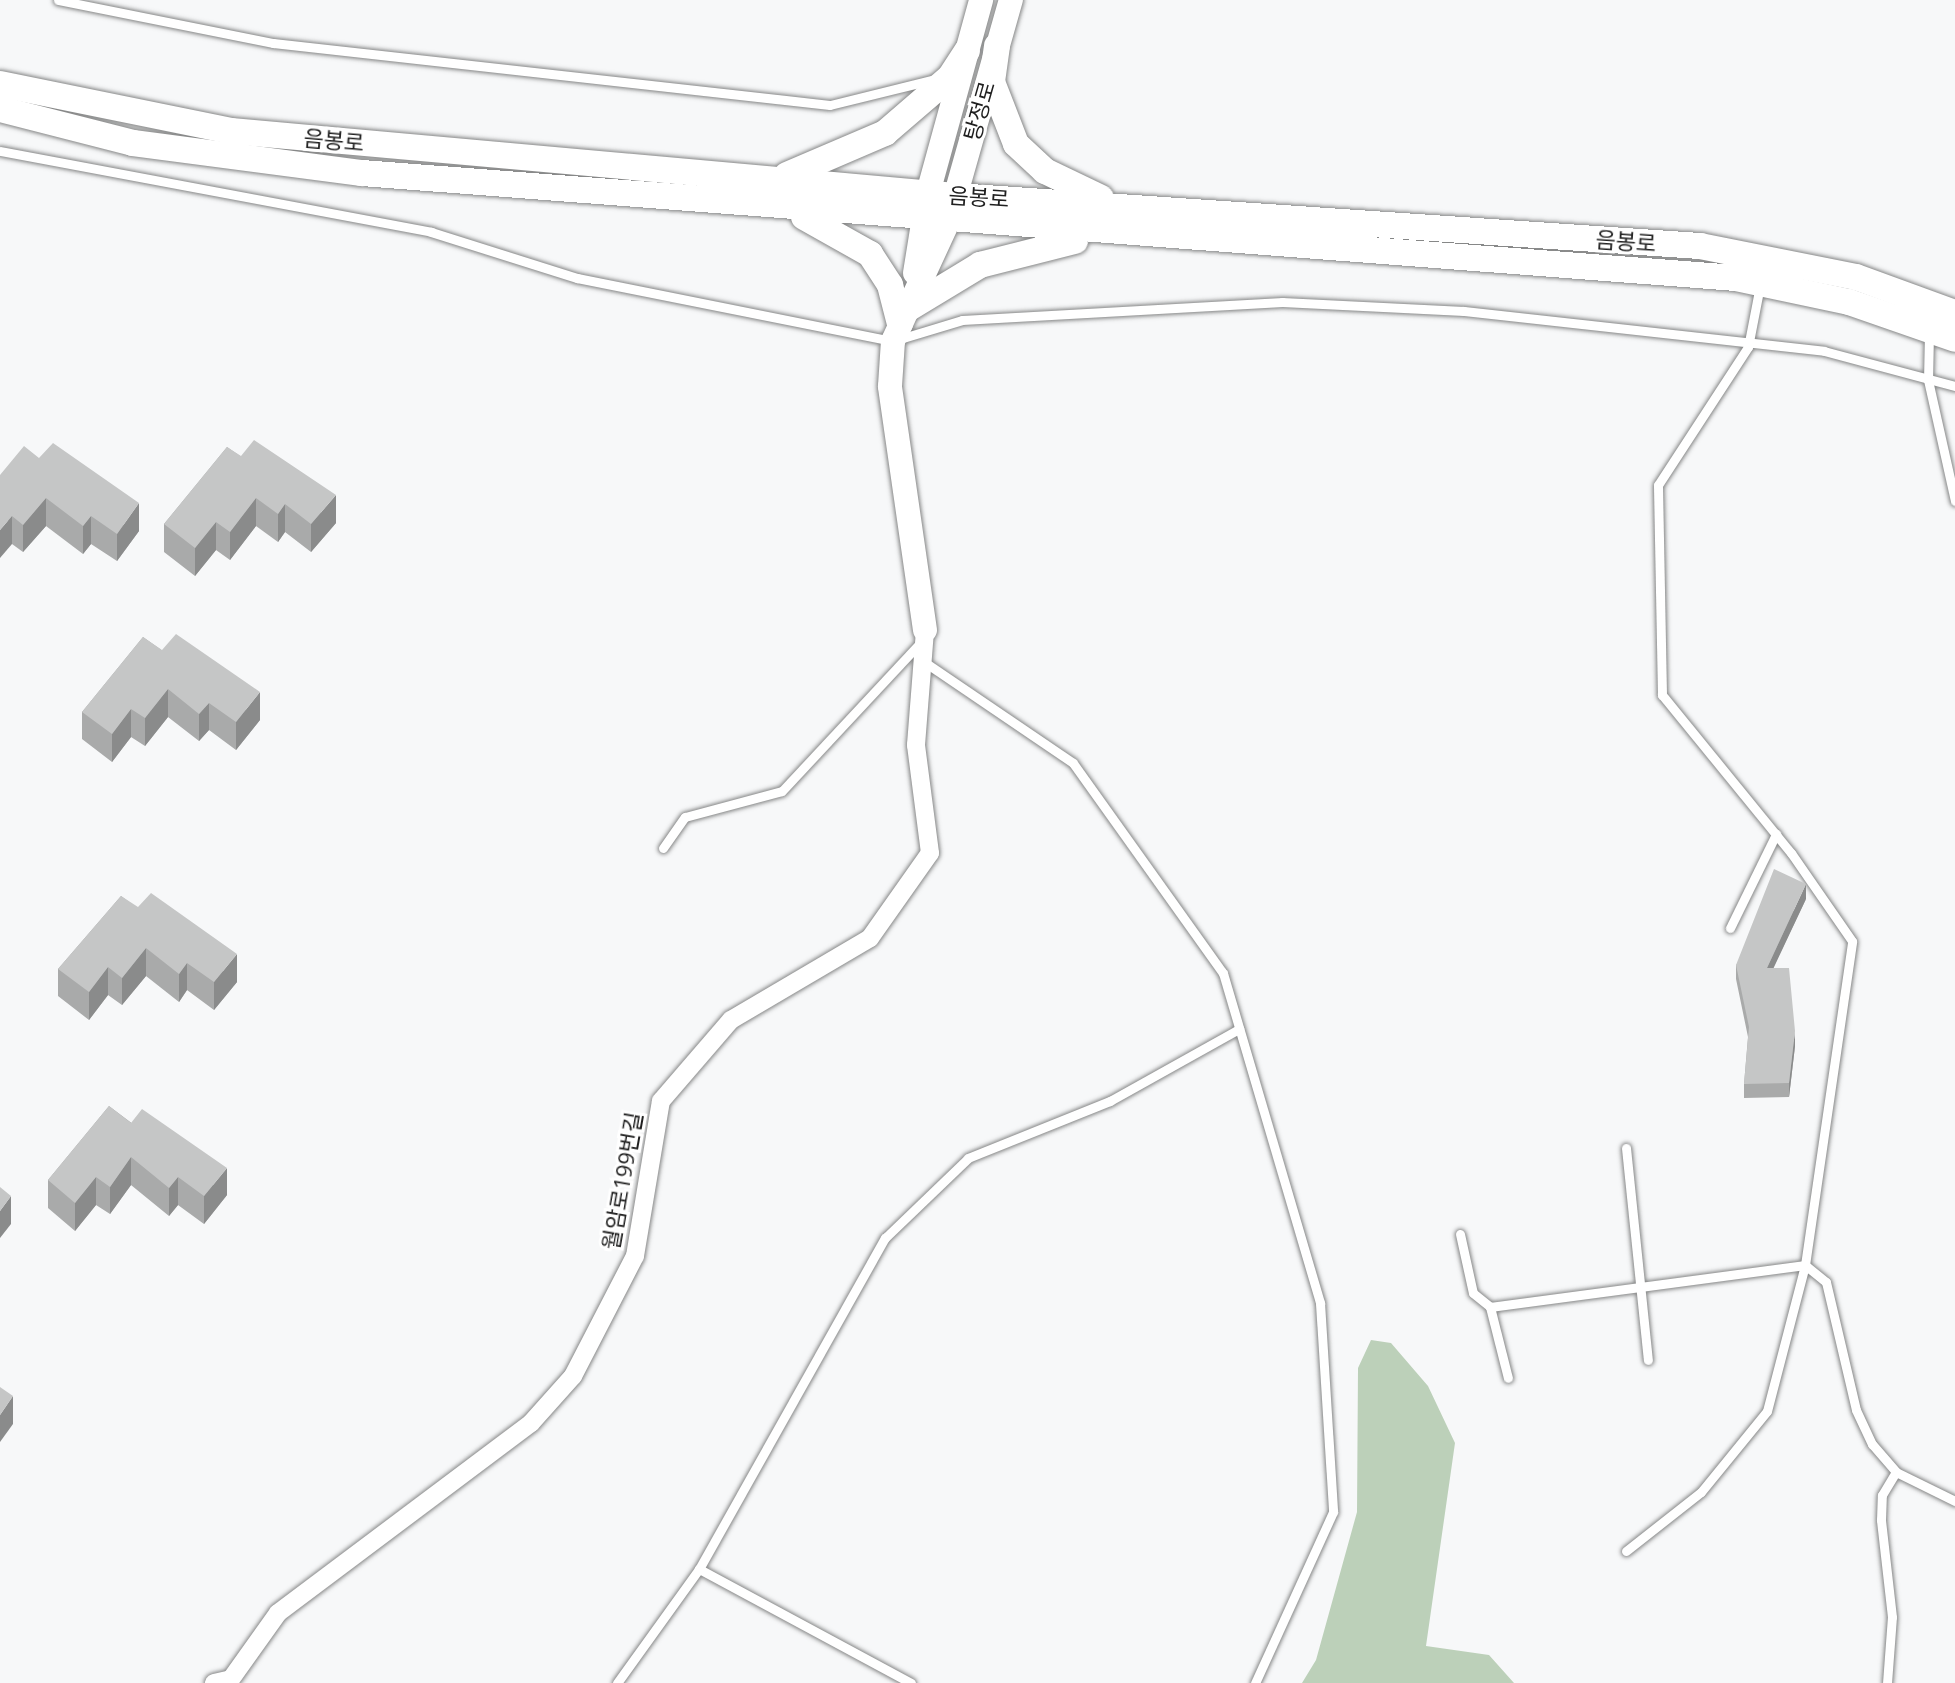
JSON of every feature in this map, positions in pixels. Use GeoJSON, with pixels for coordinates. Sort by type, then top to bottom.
{"type":"FeatureCollection","features":[{"type":"Feature","properties":{"kind":"main road"},"geometry":{"type":"LineString","coordinates":[[997,46],[992,82],[1016,144],[1045,171],[1115,205]]}},
{"type":"Feature","properties":{"kind":"main road"},"geometry":{"type":"LineString","coordinates":[[775,179],[885,133],[950,77],[967,51]]}},
{"type":"Feature","properties":{"kind":"main road","name":"음봉로"},"geometry":{"type":"LineString","coordinates":[[0,84],[231,131],[955,196],[1700,246],[1841,273],[1955,313]]}},
{"type":"Feature","properties":{"kind":"main road","name":"음봉로"},"geometry":{"type":"LineString","coordinates":[[0,109],[133,143],[362,173],[790,210],[1761,283],[1955,339]]}},
{"type":"Feature","properties":{"kind":"main road"},"geometry":{"type":"LineString","coordinates":[[790,210],[870,254],[890,285],[903,318],[980,265],[1025,249],[1123,234]]}},
{"type":"Feature","properties":{"kind":"street","name":"탕정로"},"geometry":{"type":"LineString","coordinates":[[935,221],[928,193],[981,0]]}},
{"type":"Feature","properties":{"kind":"street","name":"탕정로"},"geometry":{"type":"LineString","coordinates":[[935,221],[955,196],[1011,0]]}},
{"type":"Feature","properties":{"kind":"street"},"geometry":{"type":"LineString","coordinates":[[925,634],[890,386],[903,318],[935,221]]}},
{"type":"Feature","properties":{"kind":"street","name":"월암로199번길"},"geometry":{"type":"LineString","coordinates":[[214,1683],[231,1679],[278,1613],[531,1423],[573,1376],[635,1256],[661,1101],[731,1020],[870,938],[930,853],[916,745],[925,634]]}},
{"type":"Feature","properties":{"kind":"lane"},"geometry":{"type":"LineString","coordinates":[[58,0],[273,43],[830,105],[950,77]]}},
{"type":"Feature","properties":{"kind":"lane"},"geometry":{"type":"LineString","coordinates":[[0,151],[416,229],[577,278],[903,318],[962,320],[1282,302],[1464,311],[1748,347],[1824,351],[1955,386]]}},
{"type":"Feature","properties":{"kind":"lane"},"geometry":{"type":"LineString","coordinates":[[1626,1551],[1701,1492],[1767,1411],[1805,1265],[1852,941],[1776,834],[1662,695],[1658,485],[1748,347],[1761,283]]}},
{"type":"Feature","properties":{"kind":"lane"},"geometry":{"type":"LineString","coordinates":[[1929,329],[1928,380],[1955,501]]}},
{"type":"Feature","properties":{"kind":"lane"},"geometry":{"type":"LineString","coordinates":[[663,848],[685,817],[782,791],[925,634]]}},
{"type":"Feature","properties":{"kind":"lane"},"geometry":{"type":"LineString","coordinates":[[923,661],[1073,763],[1223,973],[1320,1303],[1333,1512],[1255,1683]]}},
{"type":"Feature","properties":{"kind":"lane"},"geometry":{"type":"LineString","coordinates":[[1730,928],[1776,834]]}},
{"type":"Feature","properties":{"kind":"lane"},"geometry":{"type":"LineString","coordinates":[[617,1683],[699,1569],[885,1238],[968,1158],[1110,1101],[1239,1029]]}},
{"type":"Feature","properties":{"kind":"lane"},"geometry":{"type":"LineString","coordinates":[[1626,1148],[1648,1360]]}},
{"type":"Feature","properties":{"kind":"lane"},"geometry":{"type":"LineString","coordinates":[[1460,1234],[1473,1293],[1490,1307],[1508,1378]]}},
{"type":"Feature","properties":{"kind":"lane"},"geometry":{"type":"LineString","coordinates":[[1490,1307],[1805,1265],[1826,1282],[1856,1410],[1896,1472],[1955,1501]]}},
{"type":"Feature","properties":{"kind":"lane"},"geometry":{"type":"LineString","coordinates":[[1887,1683],[1892,1617],[1881,1520],[1882,1495],[1896,1472]]}},
{"type":"Feature","properties":{"kind":"lane"},"geometry":{"type":"LineString","coordinates":[[699,1569],[911,1683]]}},
{"type":"Feature","properties":{"kind":"green space"},"geometry":{"type":"Polygon","coordinates":[[[1371,1340],[1391,1343],[1428,1386],[1455,1443],[1426,1646],[1489,1655],[1514,1683],[1302,1683],[1316,1660],[1357,1512],[1358,1368],[1371,1340]]]}},
{"type":"Feature","properties":{"kind":"building"},"geometry":{"type":"Polygon","coordinates":[[[254,440],[336,495],[311,524],[285,504],[278,514],[256,498],[230,532],[216,522],[195,548],[164,524],[227,447],[241,456],[254,440]]]}},
{"type":"Feature","properties":{"kind":"building"},"geometry":{"type":"Polygon","coordinates":[[[53,443],[139,503],[117,534],[91,516],[83,526],[46,498],[23,525],[12,516],[0,530],[0,475],[24,446],[39,458],[53,443]]]}},
{"type":"Feature","properties":{"kind":"building"},"geometry":{"type":"Polygon","coordinates":[[[176,634],[260,692],[236,722],[209,703],[199,714],[168,689],[145,718],[131,709],[112,734],[82,712],[143,637],[162,650],[176,634]]]}},
{"type":"Feature","properties":{"kind":"building"},"geometry":{"type":"Polygon","coordinates":[[[1774,869],[1806,884],[1767,968],[1789,968],[1795,1031],[1789,1083],[1744,1084],[1749,1027],[1736,965],[1774,869]]]}},
{"type":"Feature","properties":{"kind":"building"},"geometry":{"type":"Polygon","coordinates":[[[151,893],[237,954],[214,982],[187,963],[179,974],[146,948],[122,978],[108,967],[89,992],[58,969],[121,896],[138,907],[151,893]]]}},
{"type":"Feature","properties":{"kind":"building"},"geometry":{"type":"Polygon","coordinates":[[[109,1106],[131,1123],[142,1109],[227,1168],[204,1196],[178,1177],[169,1188],[131,1157],[110,1187],[96,1177],[75,1203],[48,1180],[109,1106]]]}},
{"type":"Feature","properties":{"kind":"building"},"geometry":{"type":"Polygon","coordinates":[[[0,1187],[11,1196],[0,1211],[0,1187]]]}},
{"type":"Feature","properties":{"kind":"building"},"geometry":{"type":"Polygon","coordinates":[[[0,1387],[13,1396],[0,1415],[0,1387]]]}}]}
